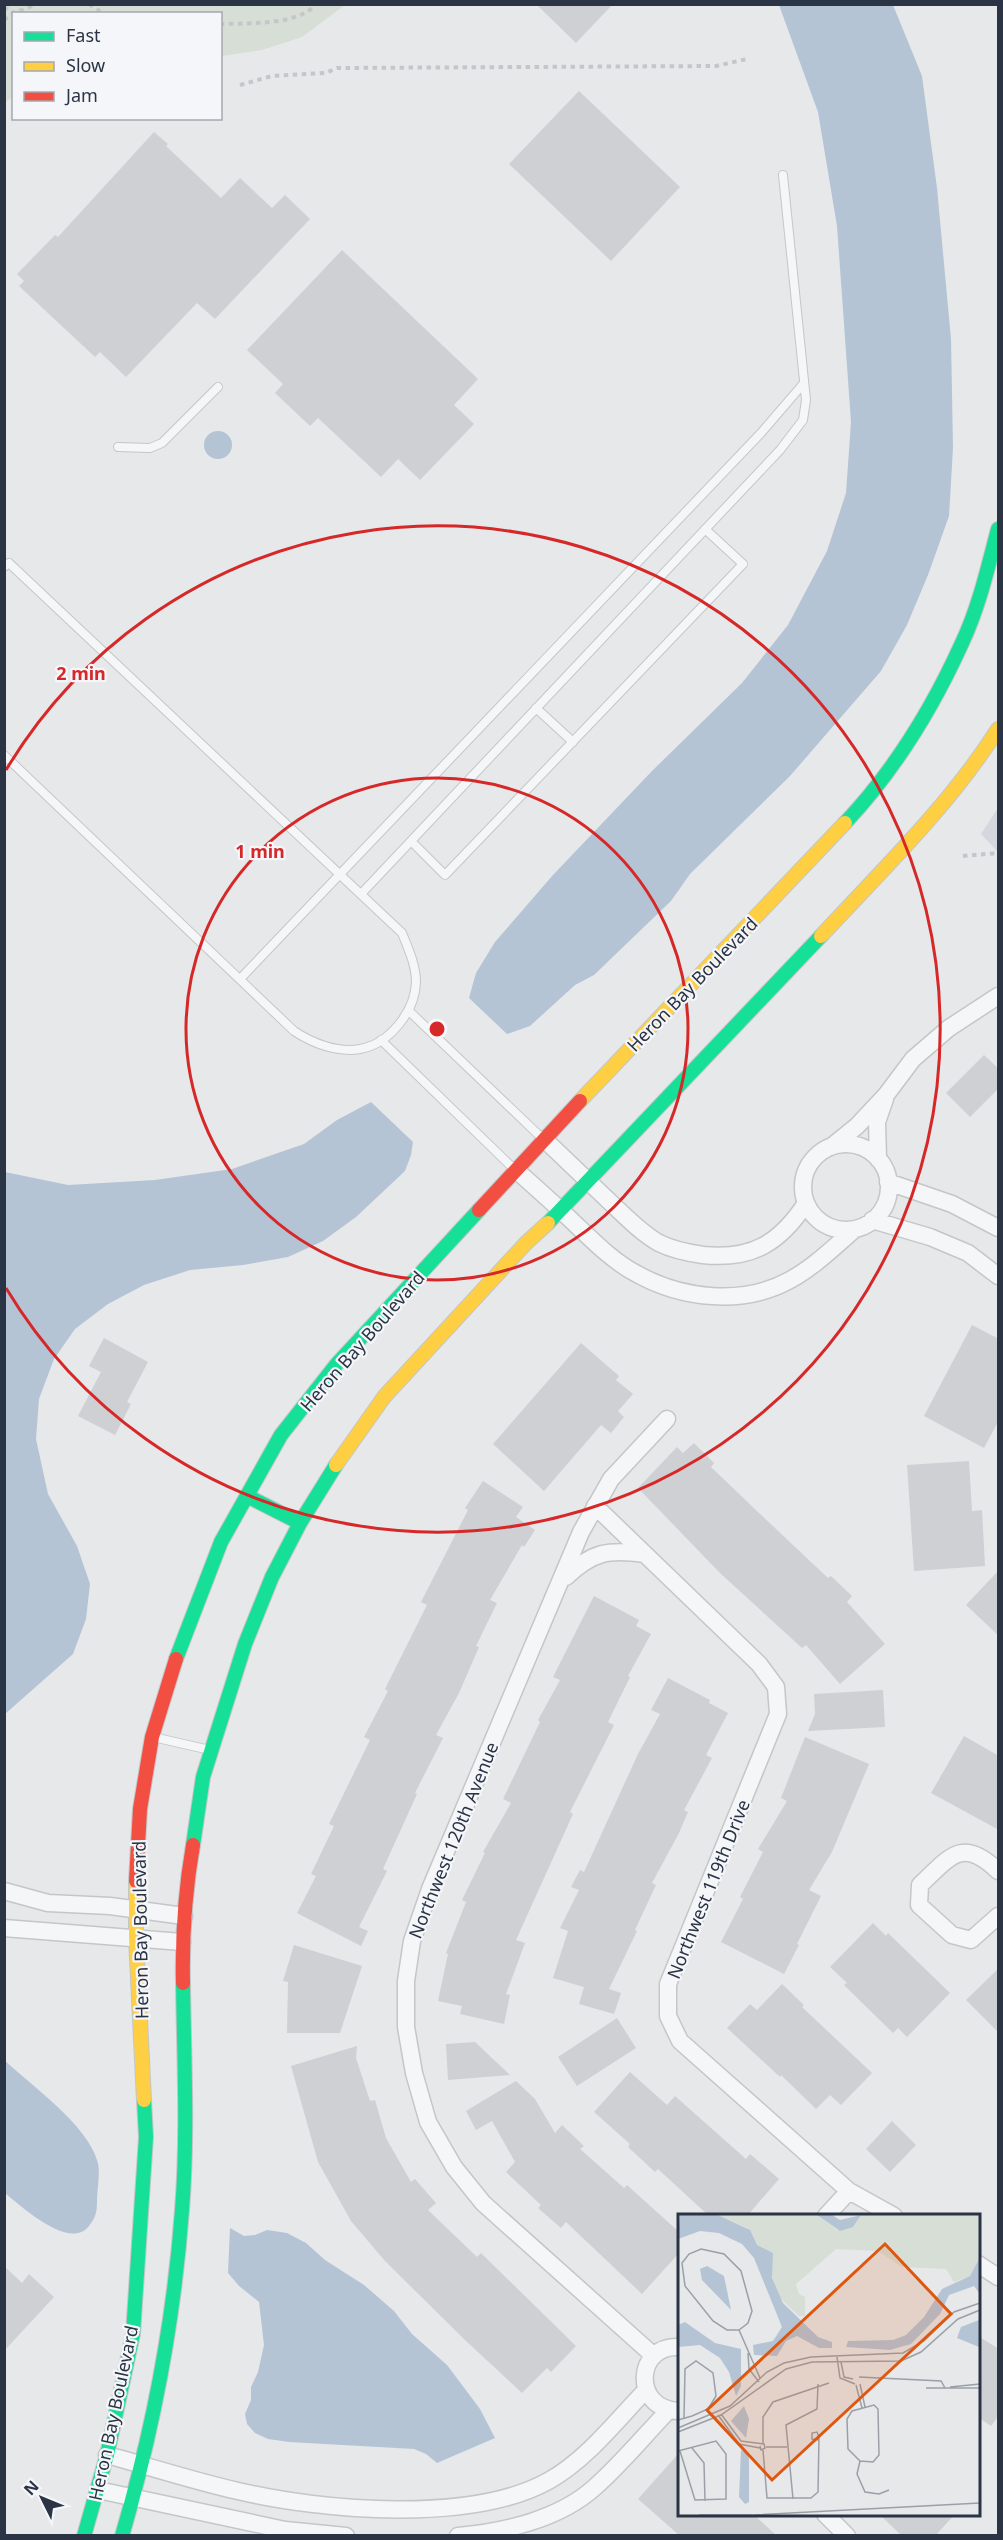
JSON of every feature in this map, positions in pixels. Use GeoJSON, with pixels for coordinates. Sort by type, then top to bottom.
{"type":"FeatureCollection","features":[{"type":"Feature","properties":{"kind":"street","name":"Heron Bay Boulevard"},"geometry":{"type":"LineString","coordinates":[[84,2535],[107,2455],[133,2334],[146,2138],[136,1938],[140,1809],[152,1737],[192,1614],[221,1542],[281,1435],[336,1365],[544,1139],[849,819],[899,756],[933,700],[963,641],[999,529]]}},
{"type":"Feature","properties":{"kind":"street","name":"Heron Bay Boulevard"},"geometry":{"type":"LineString","coordinates":[[122,2535],[143,2464],[168,2330],[182,2210],[185,2097],[182,1942],[196,1816],[203,1777],[245,1644],[272,1577],[300,1523],[334,1468],[384,1396],[526,1243],[561,1211],[929,821],[972,770],[999,729]]}},
{"type":"Feature","properties":{"kind":"street"},"geometry":{"type":"LineString","coordinates":[[855,1229],[831,1227],[820,1222],[806,1203],[803,1190],[804,1177],[809,1164],[818,1154],[857,1126],[886,1095],[913,1059],[949,1028],[999,996]]}},
{"type":"Feature","properties":{"kind":"street"},"geometry":{"type":"LineString","coordinates":[[878,1159],[877,1122],[886,1095]]}},
{"type":"Feature","properties":{"kind":"street"},"geometry":{"type":"LineString","coordinates":[[544,1139],[627,1219],[659,1243],[688,1253],[719,1257],[745,1255],[771,1243],[795,1221],[806,1203]]}},
{"type":"Feature","properties":{"kind":"street"},"geometry":{"type":"LineString","coordinates":[[516,1170],[600,1248],[635,1274],[666,1287],[708,1296],[732,1297],[756,1293],[789,1281],[855,1229],[872,1220],[882,1210],[887,1197],[888,1182],[885,1170],[878,1159],[856,1145],[843,1144],[830,1147]]}},
{"type":"Feature","properties":{"kind":"street"},"geometry":{"type":"LineString","coordinates":[[888,1182],[952,1204],[999,1228]]}},
{"type":"Feature","properties":{"kind":"street"},"geometry":{"type":"LineString","coordinates":[[872,1220],[930,1237],[958,1249],[999,1276]]}},
{"type":"Feature","properties":{"kind":"street","name":"Northwest 120th Avenue"},"geometry":{"type":"LineString","coordinates":[[654,2356],[483,2203],[454,2167],[428,2121],[414,2073],[406,2027],[406,1981],[415,1930],[430,1889],[595,1506],[610,1479],[667,1419]]}},
{"type":"Feature","properties":{"kind":"street"},"geometry":{"type":"LineString","coordinates":[[247,1496],[300,1523]]}},
{"type":"Feature","properties":{"kind":"street","name":"Northwest 119th Drive"},"geometry":{"type":"LineString","coordinates":[[595,1506],[759,1664],[776,1687],[778,1714],[668,1984],[668,2016],[680,2041],[849,2191],[890,2214]]}},
{"type":"Feature","properties":{"kind":"street"},"geometry":{"type":"LineString","coordinates":[[563,1579],[581,1562],[601,1553],[621,1551],[644,1554]]}},
{"type":"Feature","properties":{"kind":"street"},"geometry":{"type":"LineString","coordinates":[[999,1871],[984,1857],[963,1852],[949,1857],[920,1886],[919,1905],[952,1935],[971,1940],[999,1916]]}},
{"type":"Feature","properties":{"kind":"street"},"geometry":{"type":"LineString","coordinates":[[4,1891],[48,1903],[110,1906],[184,1916]]}},
{"type":"Feature","properties":{"kind":"street"},"geometry":{"type":"LineString","coordinates":[[4,1929],[182,1942]]}},
{"type":"Feature","properties":{"kind":"street"},"geometry":{"type":"LineString","coordinates":[[828,2214],[849,2191]]}},
{"type":"Feature","properties":{"kind":"street"},"geometry":{"type":"LineString","coordinates":[[979,2265],[999,2277]]}},
{"type":"Feature","properties":{"kind":"street"},"geometry":{"type":"LineString","coordinates":[[458,2535],[484,2533],[522,2525],[561,2509],[594,2489],[674,2411],[651,2400],[644,2378],[647,2366],[654,2356],[664,2349],[678,2347]]}},
{"type":"Feature","properties":{"kind":"street"},"geometry":{"type":"LineString","coordinates":[[107,2455],[239,2492],[290,2500],[363,2508],[437,2508],[482,2504],[515,2495],[549,2481],[572,2466],[646,2390]]}},
{"type":"Feature","properties":{"kind":"street"},"geometry":{"type":"LineString","coordinates":[[98,2490],[285,2530],[346,2535]]}},
{"type":"Feature","properties":{"kind":"street"},"geometry":{"type":"LineString","coordinates":[[827,2516],[847,2535]]}},
{"type":"Feature","properties":{"kind":"lane"},"geometry":{"type":"LineString","coordinates":[[361,894],[780,450],[803,420],[806,400],[783,175]]}},
{"type":"Feature","properties":{"kind":"lane"},"geometry":{"type":"LineString","coordinates":[[240,979],[761,433],[804,383]]}},
{"type":"Feature","properties":{"kind":"lane"},"geometry":{"type":"LineString","coordinates":[[118,447],[150,448],[162,443],[218,387]]}},
{"type":"Feature","properties":{"kind":"lane"},"geometry":{"type":"LineString","coordinates":[[411,841],[445,876],[743,564],[705,529]]}},
{"type":"Feature","properties":{"kind":"lane"},"geometry":{"type":"LineString","coordinates":[[4,755],[294,1031],[306,1039],[337,1049],[360,1049],[381,1040],[398,1027],[409,1011],[416,983],[412,959],[402,933],[7,565]]}},
{"type":"Feature","properties":{"kind":"lane"},"geometry":{"type":"LineString","coordinates":[[536,708],[573,742]]}},
{"type":"Feature","properties":{"kind":"lane"},"geometry":{"type":"LineString","coordinates":[[409,1011],[544,1139]]}},
{"type":"Feature","properties":{"kind":"lane"},"geometry":{"type":"LineString","coordinates":[[381,1040],[516,1170]]}},
{"type":"Feature","properties":{"kind":"lane"},"geometry":{"type":"LineString","coordinates":[[152,1737],[212,1751]]}},
{"type":"Feature","properties":{"kind":"path"},"geometry":{"type":"LineString","coordinates":[[17,12],[37,4]]}},
{"type":"Feature","properties":{"kind":"path"},"geometry":{"type":"LineString","coordinates":[[222,24],[258,23],[293,18],[305,14],[316,4]]}},
{"type":"Feature","properties":{"kind":"path"},"geometry":{"type":"LineString","coordinates":[[240,85],[272,76],[326,74],[337,68],[716,66],[747,59]]}},
{"type":"Feature","properties":{"kind":"path"},"geometry":{"type":"LineString","coordinates":[[963,856],[999,853]]}},
{"type":"Feature","properties":{"kind":"shaded area"},"geometry":{"type":"Polygon","coordinates":[[[5,4],[345,4],[302,37],[262,50],[222,56],[222,12],[12,12],[12,98],[5,102],[5,4]]]}},
{"type":"Feature","properties":{"kind":"shaded area"},"geometry":{"type":"Polygon","coordinates":[[[998,808],[998,852],[981,834],[998,808]]]}},
{"type":"Feature","properties":{"kind":"water"},"geometry":{"type":"Polygon","coordinates":[[[779,5],[893,5],[922,76],[937,188],[951,339],[953,448],[949,516],[907,625],[881,671],[790,776],[690,874],[671,901],[594,975],[575,985],[530,1026],[507,1034],[469,998],[476,973],[495,942],[553,875],[652,771],[742,683],[788,625],[827,551],[846,493],[851,422],[837,226],[818,112],[779,5]]]}},
{"type":"Feature","properties":{"kind":"water"},"geometry":{"type":"Polygon","coordinates":[[[218,431],[228,435],[232,445],[228,455],[218,459],[208,455],[204,445],[208,435],[218,431]]]}},
{"type":"Feature","properties":{"kind":"water"},"geometry":{"type":"Polygon","coordinates":[[[371,1102],[413,1142],[405,1171],[356,1217],[323,1241],[288,1257],[243,1265],[190,1270],[144,1285],[108,1304],[75,1329],[54,1359],[39,1399],[36,1439],[48,1494],[77,1546],[90,1584],[86,1619],[73,1654],[5,1714],[5,1172],[68,1185],[155,1180],[232,1169],[304,1144],[337,1120],[371,1102]]]}},
{"type":"Feature","properties":{"kind":"water"},"geometry":{"type":"Polygon","coordinates":[[[4,2060],[43,2093],[70,2120],[82,2133],[97,2160],[99,2169],[95,2217],[81,2232],[70,2233],[46,2224],[5,2193],[4,2060]]]}},
{"type":"Feature","properties":{"kind":"water"},"geometry":{"type":"Polygon","coordinates":[[[230,2228],[244,2236],[255,2235],[267,2230],[287,2233],[306,2243],[325,2260],[364,2285],[394,2311],[412,2334],[447,2365],[480,2409],[495,2438],[437,2463],[426,2454],[414,2449],[289,2442],[268,2439],[255,2433],[247,2424],[245,2414],[251,2400],[251,2387],[258,2372],[264,2345],[259,2302],[239,2286],[228,2273],[230,2228]]]}},
{"type":"Feature","properties":{"kind":"building"},"geometry":{"type":"Polygon","coordinates":[[[536,4],[613,4],[576,43],[536,4]]]}},
{"type":"Feature","properties":{"kind":"building"},"geometry":{"type":"Polygon","coordinates":[[[579,91],[680,187],[611,261],[509,164],[579,91]]]}},
{"type":"Feature","properties":{"kind":"building"},"geometry":{"type":"Polygon","coordinates":[[[154,132],[221,198],[240,178],[272,208],[285,195],[310,219],[215,319],[197,303],[126,377],[100,352],[95,357],[19,286],[24,281],[17,274],[55,235],[58,237],[154,132]]]}},
{"type":"Feature","properties":{"kind":"building"},"geometry":{"type":"Polygon","coordinates":[[[342,250],[478,379],[454,405],[474,424],[420,480],[398,459],[381,477],[318,418],[310,426],[275,393],[283,384],[247,350],[342,250]]]}},
{"type":"Feature","properties":{"kind":"building"},"geometry":{"type":"Polygon","coordinates":[[[984,1055],[999,1069],[999,1088],[970,1117],[946,1093],[984,1055]]]}},
{"type":"Feature","properties":{"kind":"building"},"geometry":{"type":"Polygon","coordinates":[[[972,1325],[999,1339],[999,1420],[984,1448],[924,1416],[972,1325]]]}},
{"type":"Feature","properties":{"kind":"building"},"geometry":{"type":"Polygon","coordinates":[[[104,1338],[148,1362],[127,1402],[131,1404],[115,1435],[78,1416],[101,1372],[89,1366],[104,1338]]]}},
{"type":"Feature","properties":{"kind":"building"},"geometry":{"type":"Polygon","coordinates":[[[581,1343],[619,1376],[616,1380],[633,1394],[618,1411],[624,1417],[611,1433],[601,1425],[544,1491],[493,1444],[581,1343]]]}},
{"type":"Feature","properties":{"kind":"building"},"geometry":{"type":"Polygon","coordinates":[[[694,1443],[714,1463],[711,1467],[828,1578],[831,1576],[852,1596],[847,1602],[885,1644],[840,1684],[806,1645],[802,1648],[720,1573],[638,1488],[677,1447],[683,1453],[694,1443]]]}},
{"type":"Feature","properties":{"kind":"building"},"geometry":{"type":"Polygon","coordinates":[[[969,1461],[972,1511],[982,1510],[985,1566],[914,1571],[907,1465],[969,1461]]]}},
{"type":"Feature","properties":{"kind":"building"},"geometry":{"type":"Polygon","coordinates":[[[483,1481],[523,1507],[516,1517],[535,1530],[524,1547],[522,1545],[490,1600],[497,1603],[476,1646],[479,1647],[459,1693],[436,1735],[443,1738],[415,1793],[417,1794],[383,1869],[387,1871],[359,1927],[368,1931],[361,1946],[297,1913],[316,1876],[311,1874],[334,1826],[329,1824],[370,1740],[364,1737],[388,1691],[385,1689],[427,1605],[421,1602],[468,1510],[465,1508],[483,1481]]]}},
{"type":"Feature","properties":{"kind":"building"},"geometry":{"type":"Polygon","coordinates":[[[999,1570],[999,1636],[966,1605],[999,1570]]]}},
{"type":"Feature","properties":{"kind":"building"},"geometry":{"type":"Polygon","coordinates":[[[594,1596],[639,1620],[636,1626],[651,1634],[628,1676],[630,1677],[608,1722],[614,1725],[570,1812],[573,1814],[516,1940],[525,1943],[506,1994],[510,1995],[504,2024],[460,2014],[462,2006],[438,2001],[448,1954],[446,1953],[466,1902],[462,1900],[485,1853],[483,1852],[511,1803],[503,1799],[540,1722],[538,1720],[560,1680],[553,1677],[594,1596]]]}},
{"type":"Feature","properties":{"kind":"building"},"geometry":{"type":"Polygon","coordinates":[[[668,1678],[710,1700],[709,1703],[728,1713],[706,1755],[712,1758],[684,1810],[688,1812],[652,1883],[656,1885],[609,1989],[621,1993],[614,2014],[579,2004],[584,1987],[553,1978],[568,1931],[560,1928],[579,1890],[571,1887],[580,1870],[584,1872],[638,1754],[660,1714],[651,1710],[668,1678]]]}},
{"type":"Feature","properties":{"kind":"building"},"geometry":{"type":"Polygon","coordinates":[[[883,1690],[885,1727],[808,1731],[815,1714],[814,1694],[883,1690]]]}},
{"type":"Feature","properties":{"kind":"building"},"geometry":{"type":"Polygon","coordinates":[[[964,1736],[999,1756],[999,1830],[931,1793],[964,1736]]]}},
{"type":"Feature","properties":{"kind":"building"},"geometry":{"type":"Polygon","coordinates":[[[805,1737],[869,1764],[832,1852],[809,1890],[821,1896],[784,1974],[721,1942],[743,1899],[740,1897],[763,1852],[758,1849],[787,1801],[781,1798],[805,1737]]]}},
{"type":"Feature","properties":{"kind":"building"},"geometry":{"type":"Polygon","coordinates":[[[873,1923],[886,1936],[888,1933],[950,1993],[907,2037],[898,2028],[893,2033],[844,1985],[847,1983],[830,1967],[873,1923]]]}},
{"type":"Feature","properties":{"kind":"building"},"geometry":{"type":"Polygon","coordinates":[[[294,1945],[362,1966],[340,2033],[287,2033],[288,1982],[283,1981],[294,1945]]]}},
{"type":"Feature","properties":{"kind":"building"},"geometry":{"type":"Polygon","coordinates":[[[999,1968],[999,2033],[966,2000],[999,1968]]]}},
{"type":"Feature","properties":{"kind":"building"},"geometry":{"type":"Polygon","coordinates":[[[782,1984],[804,2005],[802,2007],[872,2073],[841,2105],[830,2095],[816,2109],[727,2028],[750,2004],[757,2010],[782,1984]]]}},
{"type":"Feature","properties":{"kind":"building"},"geometry":{"type":"Polygon","coordinates":[[[617,2018],[636,2048],[577,2086],[558,2057],[617,2018]]]}},
{"type":"Feature","properties":{"kind":"building"},"geometry":{"type":"Polygon","coordinates":[[[475,2042],[510,2075],[448,2080],[446,2044],[475,2042]]]}},
{"type":"Feature","properties":{"kind":"building"},"geometry":{"type":"Polygon","coordinates":[[[357,2046],[356,2058],[370,2101],[375,2100],[386,2138],[411,2182],[415,2179],[436,2203],[428,2210],[477,2257],[481,2253],[576,2346],[551,2372],[547,2368],[522,2393],[385,2261],[351,2221],[318,2162],[291,2066],[357,2046]]]}},
{"type":"Feature","properties":{"kind":"building"},"geometry":{"type":"Polygon","coordinates":[[[630,2072],[667,2105],[675,2096],[746,2159],[750,2154],[779,2179],[749,2214],[707,2214],[658,2169],[655,2172],[628,2147],[630,2144],[594,2112],[630,2072]]]}},
{"type":"Feature","properties":{"kind":"building"},"geometry":{"type":"Polygon","coordinates":[[[516,2081],[535,2099],[555,2133],[562,2125],[584,2146],[580,2149],[624,2188],[627,2185],[678,2231],[678,2254],[642,2294],[566,2222],[561,2228],[538,2208],[541,2205],[506,2172],[515,2162],[492,2121],[476,2130],[466,2111],[516,2081]]]}},
{"type":"Feature","properties":{"kind":"building"},"geometry":{"type":"Polygon","coordinates":[[[892,2121],[916,2145],[890,2172],[866,2149],[892,2121]]]}},
{"type":"Feature","properties":{"kind":"building"},"geometry":{"type":"Polygon","coordinates":[[[4,2266],[22,2283],[29,2274],[54,2297],[4,2351],[4,2266]]]}},
{"type":"Feature","properties":{"kind":"building"},"geometry":{"type":"Polygon","coordinates":[[[979,2337],[999,2349],[999,2415],[991,2426],[979,2418],[979,2337]]]}},
{"type":"Feature","properties":{"kind":"building"},"geometry":{"type":"Polygon","coordinates":[[[678,2454],[678,2516],[755,2516],[776,2535],[679,2535],[638,2499],[678,2454]]]}},
{"type":"Feature","properties":{"kind":"building"},"geometry":{"type":"Polygon","coordinates":[[[881,2516],[953,2516],[936,2535],[901,2535],[881,2516]]]}},
{"type":"Feature","properties":{"kind":"traffic: fast"},"geometry":{"type":"LineString","coordinates":[[845,823],[880,782],[911,738],[951,667],[983,587],[998,529]]}},
{"type":"Feature","properties":{"kind":"traffic: fast"},"geometry":{"type":"LineString","coordinates":[[548,1223],[821,936]]}},
{"type":"Feature","properties":{"kind":"traffic: fast"},"geometry":{"type":"LineString","coordinates":[[176,1659],[221,1542],[281,1435],[336,1365],[479,1210]]}},
{"type":"Feature","properties":{"kind":"traffic: fast"},"geometry":{"type":"LineString","coordinates":[[193,1845],[203,1777],[245,1644],[272,1577],[300,1523],[336,1465]]}},
{"type":"Feature","properties":{"kind":"traffic: fast"},"geometry":{"type":"LineString","coordinates":[[247,1496],[300,1523]]}},
{"type":"Feature","properties":{"kind":"traffic: fast"},"geometry":{"type":"LineString","coordinates":[[122,2536],[161,2375],[174,2292],[185,2154],[183,1983]]}},
{"type":"Feature","properties":{"kind":"traffic: fast"},"geometry":{"type":"LineString","coordinates":[[84,2536],[107,2455],[133,2334],[146,2137],[144,2100]]}},
{"type":"Feature","properties":{"kind":"traffic: slow"},"geometry":{"type":"LineString","coordinates":[[821,936],[937,811],[998,729]]}},
{"type":"Feature","properties":{"kind":"traffic: slow"},"geometry":{"type":"LineString","coordinates":[[580,1101],[845,823]]}},
{"type":"Feature","properties":{"kind":"traffic: slow"},"geometry":{"type":"LineString","coordinates":[[336,1465],[384,1397],[526,1243],[548,1223]]}},
{"type":"Feature","properties":{"kind":"traffic: slow"},"geometry":{"type":"LineString","coordinates":[[136,1881],[136,1938],[144,2100]]}},
{"type":"Feature","properties":{"kind":"traffic: jam"},"geometry":{"type":"LineString","coordinates":[[479,1210],[580,1101]]}},
{"type":"Feature","properties":{"kind":"traffic: jam"},"geometry":{"type":"LineString","coordinates":[[136,1881],[140,1809],[152,1737],[176,1659]]}},
{"type":"Feature","properties":{"kind":"traffic: jam"},"geometry":{"type":"LineString","coordinates":[[183,1983],[185,1914],[193,1845]]}}]}
